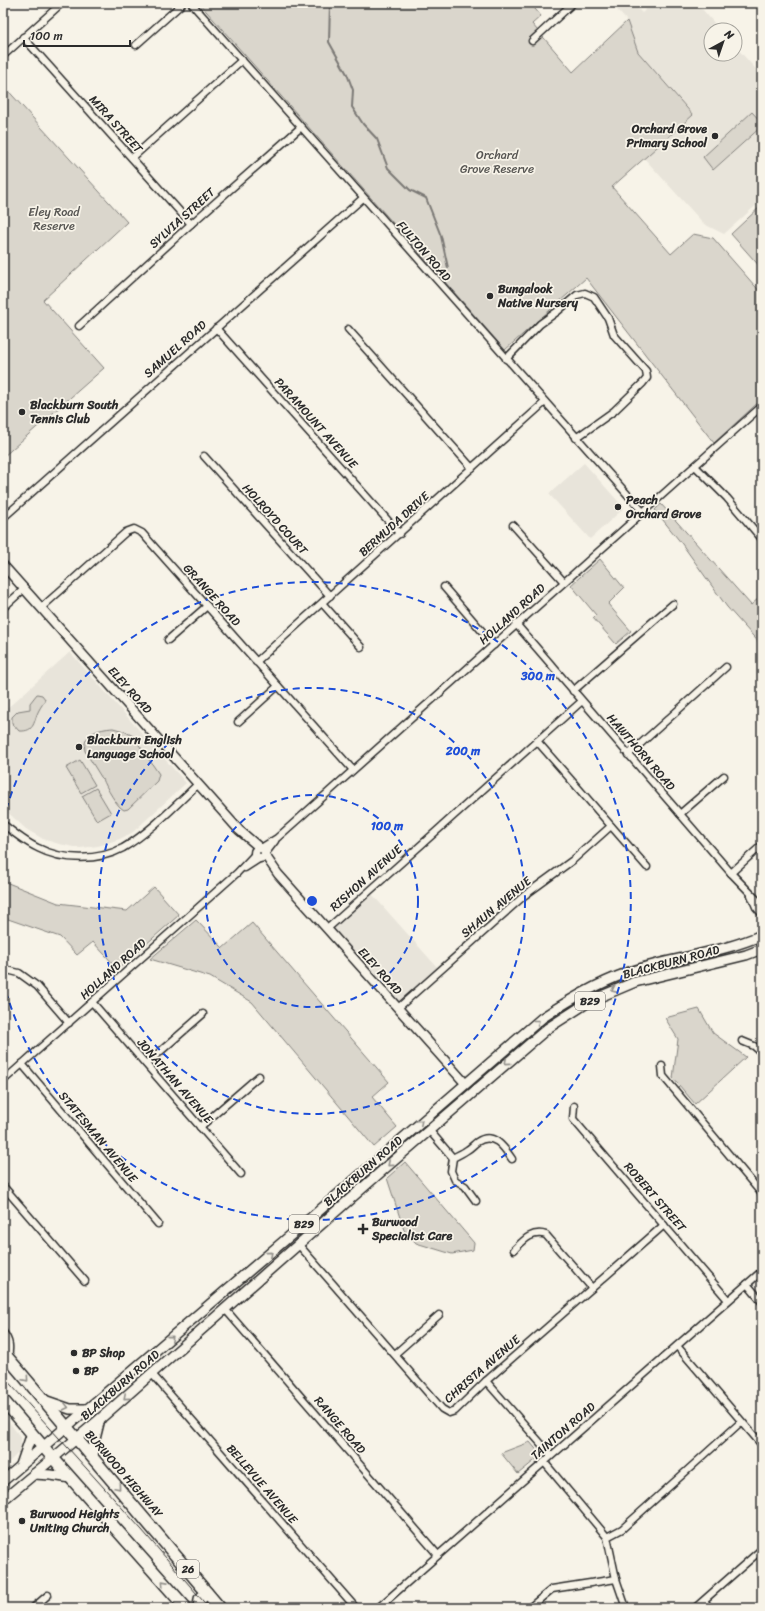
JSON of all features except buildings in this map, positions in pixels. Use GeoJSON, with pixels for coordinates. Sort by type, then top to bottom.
{"type":"FeatureCollection","features":[{"type":"Feature","properties":{"kind":"highway","name":"BURWOOD HIGHWAY"},"geometry":{"type":"LineString","coordinates":[[6,1355],[220,1608]]}},
{"type":"Feature","properties":{"kind":"highway","name":"26"},"geometry":{"type":"LineString","coordinates":[[3,1400],[186,1608]]}},
{"type":"Feature","properties":{"kind":"highway"},"geometry":{"type":"LineString","coordinates":[[199,1608],[200,1600],[208,1593]]}},
{"type":"Feature","properties":{"kind":"main road","name":"ELEY ROAD"},"geometry":{"type":"LineString","coordinates":[[3,565],[465,1083]]}},
{"type":"Feature","properties":{"kind":"main road","name":"BLACKBURN ROAD"},"geometry":{"type":"LineString","coordinates":[[3,1481],[89,1409],[542,1018],[577,995],[637,970],[697,955],[733,949],[761,936]]}},
{"type":"Feature","properties":{"kind":"main road","name":"BLACKBURN ROAD"},"geometry":{"type":"LineString","coordinates":[[3,1500],[77,1439],[152,1374],[298,1244],[537,1036],[562,1018],[590,1002],[635,982],[746,955],[762,949]]}},
{"type":"Feature","properties":{"kind":"main road"},"geometry":{"type":"LineString","coordinates":[[465,1083],[472,1092]]}},
{"type":"Feature","properties":{"kind":"main road"},"geometry":{"type":"LineString","coordinates":[[291,1235],[298,1244]]}},
{"type":"Feature","properties":{"kind":"main road"},"geometry":{"type":"LineString","coordinates":[[44,1400],[70,1409],[89,1409]]}},
{"type":"Feature","properties":{"kind":"main road"},"geometry":{"type":"LineString","coordinates":[[93,1458],[94,1439],[100,1419]]}},
{"type":"Feature","properties":{"kind":"main road"},"geometry":{"type":"LineString","coordinates":[[20,1466],[32,1433]]}},
{"type":"Feature","properties":{"kind":"main road"},"geometry":{"type":"LineString","coordinates":[[34,1474],[71,1478]]}},
{"type":"Feature","properties":{"kind":"street"},"geometry":{"type":"LineString","coordinates":[[3,56],[62,3]]}},
{"type":"Feature","properties":{"kind":"street"},"geometry":{"type":"LineString","coordinates":[[136,45],[183,3]]}},
{"type":"Feature","properties":{"kind":"street","name":"FULTON ROAD"},"geometry":{"type":"LineString","coordinates":[[191,3],[300,128],[643,512]]}},
{"type":"Feature","properties":{"kind":"street"},"geometry":{"type":"LineString","coordinates":[[532,40],[573,3]]}},
{"type":"Feature","properties":{"kind":"street","name":"MIRA STREET"},"geometry":{"type":"LineString","coordinates":[[23,37],[191,224]]}},
{"type":"Feature","properties":{"kind":"street"},"geometry":{"type":"LineString","coordinates":[[132,158],[242,60]]}},
{"type":"Feature","properties":{"kind":"street","name":"SYLVIA STREET"},"geometry":{"type":"LineString","coordinates":[[80,326],[191,224],[300,128]]}},
{"type":"Feature","properties":{"kind":"street","name":"SAMUEL ROAD"},"geometry":{"type":"LineString","coordinates":[[3,518],[363,198]]}},
{"type":"Feature","properties":{"kind":"street"},"geometry":{"type":"LineString","coordinates":[[506,359],[540,324],[576,295],[585,293],[594,297],[608,318],[614,335],[646,371],[647,378],[644,383],[614,411],[576,438]]}},
{"type":"Feature","properties":{"kind":"street","name":"PARAMOUNT AVENUE"},"geometry":{"type":"LineString","coordinates":[[216,328],[400,534]]}},
{"type":"Feature","properties":{"kind":"street"},"geometry":{"type":"LineString","coordinates":[[348,329],[472,468]]}},
{"type":"Feature","properties":{"kind":"street","name":"BERMUDA DRIVE"},"geometry":{"type":"LineString","coordinates":[[256,662],[545,402]]}},
{"type":"Feature","properties":{"kind":"street","name":"HOLLAND ROAD"},"geometry":{"type":"LineString","coordinates":[[3,1081],[762,406]]}},
{"type":"Feature","properties":{"kind":"street","name":"HOLROYD COURT"},"geometry":{"type":"LineString","coordinates":[[204,456],[330,596]]}},
{"type":"Feature","properties":{"kind":"street"},"geometry":{"type":"LineString","coordinates":[[695,466],[727,498],[762,538]]}},
{"type":"Feature","properties":{"kind":"street"},"geometry":{"type":"LineString","coordinates":[[513,525],[564,582]]}},
{"type":"Feature","properties":{"kind":"street","name":"GRANGE ROAD"},"geometry":{"type":"LineString","coordinates":[[41,608],[126,532],[134,529],[142,533],[353,770]]}},
{"type":"Feature","properties":{"kind":"street"},"geometry":{"type":"LineString","coordinates":[[444,587],[494,645]]}},
{"type":"Feature","properties":{"kind":"street"},"geometry":{"type":"LineString","coordinates":[[3,608],[24,589]]}},
{"type":"Feature","properties":{"kind":"street"},"geometry":{"type":"LineString","coordinates":[[322,603],[360,647]]}},
{"type":"Feature","properties":{"kind":"street"},"geometry":{"type":"LineString","coordinates":[[573,691],[673,604]]}},
{"type":"Feature","properties":{"kind":"street"},"geometry":{"type":"LineString","coordinates":[[168,640],[206,606]]}},
{"type":"Feature","properties":{"kind":"street","name":"HAWTHORN ROAD"},"geometry":{"type":"LineString","coordinates":[[516,624],[628,755],[750,894],[762,905]]}},
{"type":"Feature","properties":{"kind":"street"},"geometry":{"type":"LineString","coordinates":[[628,755],[726,667]]}},
{"type":"Feature","properties":{"kind":"street"},"geometry":{"type":"LineString","coordinates":[[238,722],[278,686]]}},
{"type":"Feature","properties":{"kind":"street","name":"RISHON AVENUE"},"geometry":{"type":"LineString","coordinates":[[327,929],[582,701]]}},
{"type":"Feature","properties":{"kind":"street"},"geometry":{"type":"LineString","coordinates":[[537,741],[647,867]]}},
{"type":"Feature","properties":{"kind":"street"},"geometry":{"type":"LineString","coordinates":[[680,814],[724,776]]}},
{"type":"Feature","properties":{"kind":"street"},"geometry":{"type":"LineString","coordinates":[[3,824],[17,836],[39,849],[60,856],[81,858],[102,856],[123,848],[140,836],[198,784]]}},
{"type":"Feature","properties":{"kind":"street","name":"SHAUN AVENUE"},"geometry":{"type":"LineString","coordinates":[[398,1008],[525,895],[573,860],[611,826]]}},
{"type":"Feature","properties":{"kind":"street"},"geometry":{"type":"LineString","coordinates":[[731,872],[762,845]]}},
{"type":"Feature","properties":{"kind":"street","name":"HAWTHORN ROAD"},"geometry":{"type":"LineString","coordinates":[[750,894],[756,907],[762,914]]}},
{"type":"Feature","properties":{"kind":"street"},"geometry":{"type":"LineString","coordinates":[[3,968],[19,973],[37,986],[68,1023]]}},
{"type":"Feature","properties":{"kind":"street","name":"JONATHAN AVENUE"},"geometry":{"type":"LineString","coordinates":[[92,1002],[241,1174]]}},
{"type":"Feature","properties":{"kind":"street"},"geometry":{"type":"LineString","coordinates":[[146,1064],[203,1014]]}},
{"type":"Feature","properties":{"kind":"street"},"geometry":{"type":"LineString","coordinates":[[742,1041],[754,1046],[762,1053]]}},
{"type":"Feature","properties":{"kind":"street","name":"STATESMAN AVENUE"},"geometry":{"type":"LineString","coordinates":[[22,1064],[158,1224]]}},
{"type":"Feature","properties":{"kind":"street"},"geometry":{"type":"LineString","coordinates":[[662,1066],[663,1076],[762,1194]]}},
{"type":"Feature","properties":{"kind":"street"},"geometry":{"type":"LineString","coordinates":[[200,1127],[258,1076]]}},
{"type":"Feature","properties":{"kind":"street","name":"ROBERT STREET"},"geometry":{"type":"LineString","coordinates":[[574,1106],[573,1119],[728,1300]]}},
{"type":"Feature","properties":{"kind":"street"},"geometry":{"type":"LineString","coordinates":[[429,1130],[453,1158],[451,1171],[455,1180],[465,1186],[476,1200]]}},
{"type":"Feature","properties":{"kind":"street"},"geometry":{"type":"LineString","coordinates":[[453,1158],[467,1151],[478,1141],[487,1138],[496,1140],[506,1150],[512,1159]]}},
{"type":"Feature","properties":{"kind":"street"},"geometry":{"type":"LineString","coordinates":[[3,1186],[86,1281]]}},
{"type":"Feature","properties":{"kind":"street","name":"CHRISTA AVENUE"},"geometry":{"type":"LineString","coordinates":[[298,1244],[442,1409],[449,1413],[455,1411],[486,1381],[664,1225]]}},
{"type":"Feature","properties":{"kind":"street"},"geometry":{"type":"LineString","coordinates":[[514,1250],[530,1236],[540,1233],[546,1235],[592,1288]]}},
{"type":"Feature","properties":{"kind":"street","name":"TAINTON ROAD"},"geometry":{"type":"LineString","coordinates":[[378,1608],[762,1270]]}},
{"type":"Feature","properties":{"kind":"street"},"geometry":{"type":"LineString","coordinates":[[747,1284],[762,1302]]}},
{"type":"Feature","properties":{"kind":"street","name":"RANGE ROAD"},"geometry":{"type":"LineString","coordinates":[[225,1309],[438,1555]]}},
{"type":"Feature","properties":{"kind":"street"},"geometry":{"type":"LineString","coordinates":[[395,1354],[439,1315]]}},
{"type":"Feature","properties":{"kind":"street","name":"BURWOOD HIGHWAY"},"geometry":{"type":"LineString","coordinates":[[3,1332],[9,1339],[10,1345],[6,1355]]}},
{"type":"Feature","properties":{"kind":"street"},"geometry":{"type":"LineString","coordinates":[[677,1346],[762,1445]]}},
{"type":"Feature","properties":{"kind":"street","name":"BELLEVUE AVENUE"},"geometry":{"type":"LineString","coordinates":[[152,1374],[356,1608]]}},
{"type":"Feature","properties":{"kind":"street"},"geometry":{"type":"LineString","coordinates":[[486,1381],[551,1455]]}},
{"type":"Feature","properties":{"kind":"street"},"geometry":{"type":"LineString","coordinates":[[607,1537],[622,1529],[741,1422]]}},
{"type":"Feature","properties":{"kind":"street"},"geometry":{"type":"LineString","coordinates":[[544,1462],[607,1537],[616,1579],[626,1608]]}},
{"type":"Feature","properties":{"kind":"street"},"geometry":{"type":"LineString","coordinates":[[695,1608],[762,1549]]}},
{"type":"Feature","properties":{"kind":"street"},"geometry":{"type":"LineString","coordinates":[[529,1608],[552,1589],[616,1579]]}},
{"type":"Feature","properties":{"kind":"street"},"geometry":{"type":"LineString","coordinates":[[33,1608],[48,1594]]}},
{"type":"Feature","properties":{"kind":"street"},"geometry":{"type":"LineString","coordinates":[[704,1600],[710,1608]]}},
{"type":"Feature","properties":{"kind":"shaded area","name":"Orchard Grove Primary School"},"geometry":{"type":"Polygon","coordinates":[[[611,3],[633,3],[642,13],[652,3],[697,3],[713,22],[703,22],[703,62],[743,62],[743,55],[762,76],[762,200],[724,234],[704,224],[644,158],[693,114],[638,52],[627,21],[611,3]]]}},
{"type":"Feature","properties":{"kind":"shaded area"},"geometry":{"type":"Polygon","coordinates":[[[584,463],[624,508],[590,539],[549,494],[584,463]]]}},
{"type":"Feature","properties":{"kind":"shaded area","name":"Blackburn English Language School"},"geometry":{"type":"Polygon","coordinates":[[[70,652],[186,783],[133,832],[120,839],[98,846],[80,848],[43,839],[26,829],[3,808],[3,712],[70,652]]]}},
{"type":"Feature","properties":{"kind":"shaded area"},"geometry":{"type":"Polygon","coordinates":[[[371,893],[437,967],[397,1003],[331,929],[371,893]]]}},
{"type":"Feature","properties":{"kind":"shaded area"},"geometry":{"type":"Polygon","coordinates":[[[3,1414],[21,1438],[20,1451],[3,1468],[3,1414]]]}},
{"type":"Feature","properties":{"kind":"green space","name":"Orchard Grove Reserve"},"geometry":{"type":"Polygon","coordinates":[[[199,3],[530,3],[541,16],[532,24],[573,72],[627,21],[638,52],[693,115],[612,187],[671,254],[693,234],[713,238],[762,294],[762,399],[714,443],[586,278],[505,350],[199,3]]]}},
{"type":"Feature","properties":{"kind":"green space","name":"Eley Road Reserve"},"geometry":{"type":"Polygon","coordinates":[[[3,85],[127,222],[43,300],[104,368],[3,457],[3,85]]]}},
{"type":"Feature","properties":{"kind":"green space"},"geometry":{"type":"Polygon","coordinates":[[[752,112],[762,123],[762,126],[713,170],[703,157],[752,112]]]}},
{"type":"Feature","properties":{"kind":"green space"},"geometry":{"type":"Polygon","coordinates":[[[762,205],[762,269],[731,234],[762,205]]]}},
{"type":"Feature","properties":{"kind":"green space"},"geometry":{"type":"Polygon","coordinates":[[[661,504],[751,605],[760,597],[762,599],[762,646],[727,607],[682,544],[655,510],[661,504]]]}},
{"type":"Feature","properties":{"kind":"green space"},"geometry":{"type":"Polygon","coordinates":[[[600,559],[624,588],[608,604],[631,631],[616,644],[593,618],[596,615],[571,585],[600,559]]]}},
{"type":"Feature","properties":{"kind":"green space"},"geometry":{"type":"Polygon","coordinates":[[[37,694],[42,695],[45,699],[33,725],[28,730],[19,731],[12,723],[12,717],[18,711],[30,709],[30,703],[37,694]]]}},
{"type":"Feature","properties":{"kind":"green space"},"geometry":{"type":"Polygon","coordinates":[[[113,728],[124,731],[133,736],[159,774],[157,781],[128,809],[124,810],[118,805],[112,796],[85,751],[86,740],[89,736],[102,729],[113,728]]]}},
{"type":"Feature","properties":{"kind":"green space"},"geometry":{"type":"Polygon","coordinates":[[[80,760],[95,785],[81,793],[66,768],[80,760]]]}},
{"type":"Feature","properties":{"kind":"green space"},"geometry":{"type":"Polygon","coordinates":[[[96,788],[111,813],[97,821],[82,796],[96,788]]]}},
{"type":"Feature","properties":{"kind":"green space"},"geometry":{"type":"Polygon","coordinates":[[[3,881],[58,903],[127,911],[154,887],[179,915],[118,969],[93,942],[77,955],[60,937],[8,919],[3,915],[3,881]]]}},
{"type":"Feature","properties":{"kind":"green space"},"geometry":{"type":"Polygon","coordinates":[[[196,920],[223,948],[252,923],[389,1082],[372,1097],[397,1127],[374,1147],[252,1002],[210,977],[150,959],[196,920]]]}},
{"type":"Feature","properties":{"kind":"green space"},"geometry":{"type":"Polygon","coordinates":[[[699,1009],[713,1033],[746,1057],[695,1104],[673,1078],[678,1039],[665,1018],[699,1009]]]}},
{"type":"Feature","properties":{"kind":"green space"},"geometry":{"type":"Polygon","coordinates":[[[405,1162],[474,1243],[473,1250],[452,1254],[416,1243],[404,1230],[387,1178],[405,1162]]]}},
{"type":"Feature","properties":{"kind":"green space"},"geometry":{"type":"Polygon","coordinates":[[[530,1442],[540,1454],[539,1457],[518,1474],[501,1453],[530,1442]]]}},
{"type":"Feature","properties":{"kind":"waterway"},"geometry":{"type":"LineString","coordinates":[[330,3],[329,42],[347,74],[353,90],[352,107],[363,124],[377,139],[388,168],[410,190],[426,198],[441,236],[448,268]]}},
{"type":"Feature","properties":{"kind":"tram line"},"geometry":{"type":"LineString","coordinates":[[3,1376],[142,1530],[209,1608]]}},
{"type":"Feature","properties":{"kind":"place","name":"Orchard Grove Primary School"},"geometry":{"type":"Point","coordinates":[715,136]}},
{"type":"Feature","properties":{"kind":"place","name":"Bungalook Native Nursery"},"geometry":{"type":"Point","coordinates":[490,296]}},
{"type":"Feature","properties":{"kind":"place","name":"Blackburn South Tennis Club"},"geometry":{"type":"Point","coordinates":[22,412]}},
{"type":"Feature","properties":{"kind":"place","name":"Peach Orchard Grove"},"geometry":{"type":"Point","coordinates":[618,507]}},
{"type":"Feature","properties":{"kind":"place","name":"Blackburn English Language School"},"geometry":{"type":"Point","coordinates":[79,747]}},
{"type":"Feature","properties":{"kind":"place","name":"Burwood Specialist Care"},"geometry":{"type":"Point","coordinates":[363,1229]}},
{"type":"Feature","properties":{"kind":"place","name":"BP Shop"},"geometry":{"type":"Point","coordinates":[74,1353]}},
{"type":"Feature","properties":{"kind":"place","name":"BP"},"geometry":{"type":"Point","coordinates":[76,1371]}},
{"type":"Feature","properties":{"kind":"place","name":"Burwood Heights Uniting Church"},"geometry":{"type":"Point","coordinates":[22,1521]}}]}
